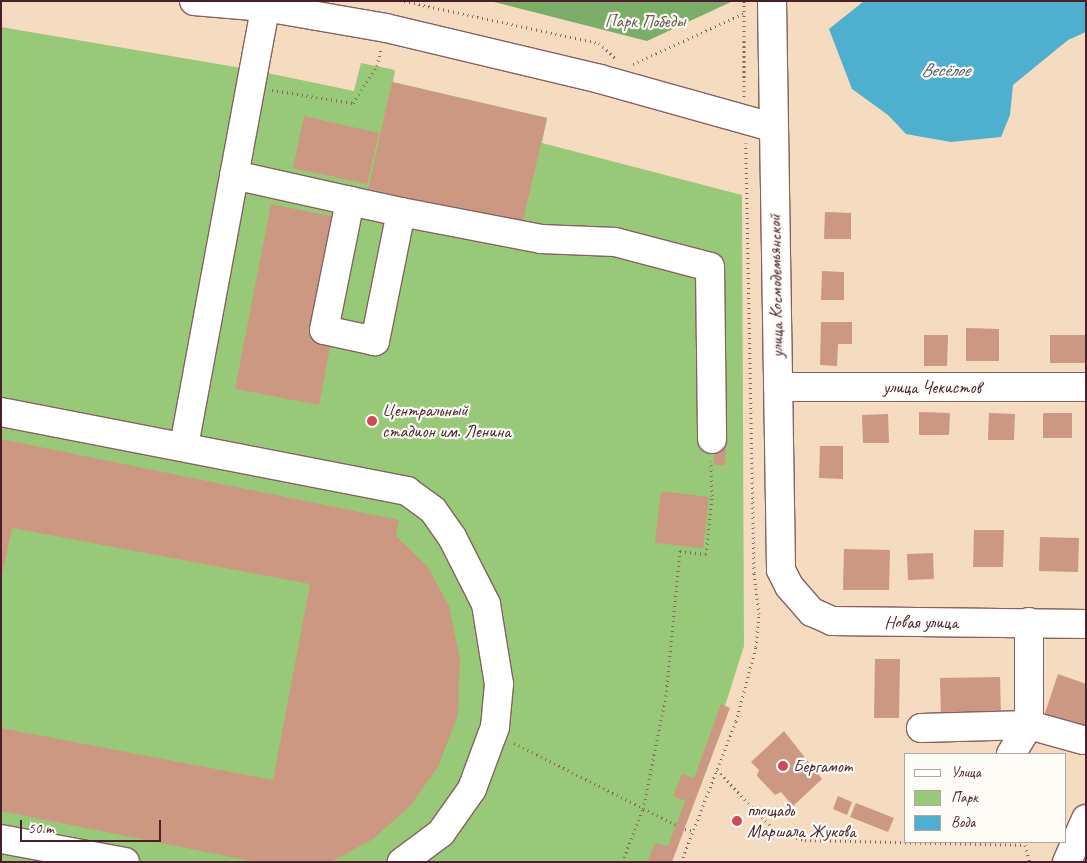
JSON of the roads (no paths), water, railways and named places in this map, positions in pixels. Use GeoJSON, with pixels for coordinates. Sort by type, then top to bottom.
{"type":"FeatureCollection","features":[{"type":"Feature","properties":{"kind":"street"},"geometry":{"type":"LineString","coordinates":[[194,1],[265,7],[386,28],[600,79],[742,106],[772,127]]}},
{"type":"Feature","properties":{"kind":"street","name":"улица Космодемьянской"},"geometry":{"type":"LineString","coordinates":[[772,1],[772,127],[781,570]]}},
{"type":"Feature","properties":{"kind":"street"},"geometry":{"type":"LineString","coordinates":[[184,446],[265,7]]}},
{"type":"Feature","properties":{"kind":"street"},"geometry":{"type":"LineString","coordinates":[[234,175],[401,212],[541,239],[616,242],[710,267],[712,439]]}},
{"type":"Feature","properties":{"kind":"street"},"geometry":{"type":"LineString","coordinates":[[350,201],[324,330],[375,341],[401,212]]}},
{"type":"Feature","properties":{"kind":"street","name":"улица Чекистов"},"geometry":{"type":"LineString","coordinates":[[778,387],[1086,387]]}},
{"type":"Feature","properties":{"kind":"street"},"geometry":{"type":"LineString","coordinates":[[1,412],[184,446],[407,491],[433,510],[452,537],[486,604],[499,684],[493,732],[472,789],[441,833],[402,862]]}},
{"type":"Feature","properties":{"kind":"street","name":"Новая улица"},"geometry":{"type":"LineString","coordinates":[[781,570],[798,600],[812,612],[832,621],[1029,622],[1084,625]]}},
{"type":"Feature","properties":{"kind":"street"},"geometry":{"type":"LineString","coordinates":[[1012,753],[1028,725],[1029,622]]}},
{"type":"Feature","properties":{"kind":"street"},"geometry":{"type":"LineString","coordinates":[[921,728],[1028,725],[1083,740]]}},
{"type":"Feature","properties":{"kind":"street"},"geometry":{"type":"LineString","coordinates":[[1067,862],[1085,820]]}},
{"type":"Feature","properties":{"kind":"street"},"geometry":{"type":"LineString","coordinates":[[1,839],[125,862]]}},
{"type":"Feature","properties":{"kind":"water","name":"Весёлое"},"geometry":{"type":"Polygon","coordinates":[[[864,1],[1086,1],[1086,32],[1068,40],[1013,85],[1010,115],[1001,137],[951,142],[906,134],[888,115],[852,89],[829,29],[864,1]]]}},
{"type":"Feature","properties":{"kind":"place","name":"Центральный стадион им. Ленина"},"geometry":{"type":"Point","coordinates":[372,421]}},
{"type":"Feature","properties":{"kind":"place","name":"Бергамот"},"geometry":{"type":"Point","coordinates":[783,766]}},
{"type":"Feature","properties":{"kind":"place","name":"площадь Маршала Жукова"},"geometry":{"type":"Point","coordinates":[737,821]}},
{"type":"Feature","properties":{"kind":"park label","name":"Парк Победы"},"geometry":{"type":"Point","coordinates":[645,21]}}]}
